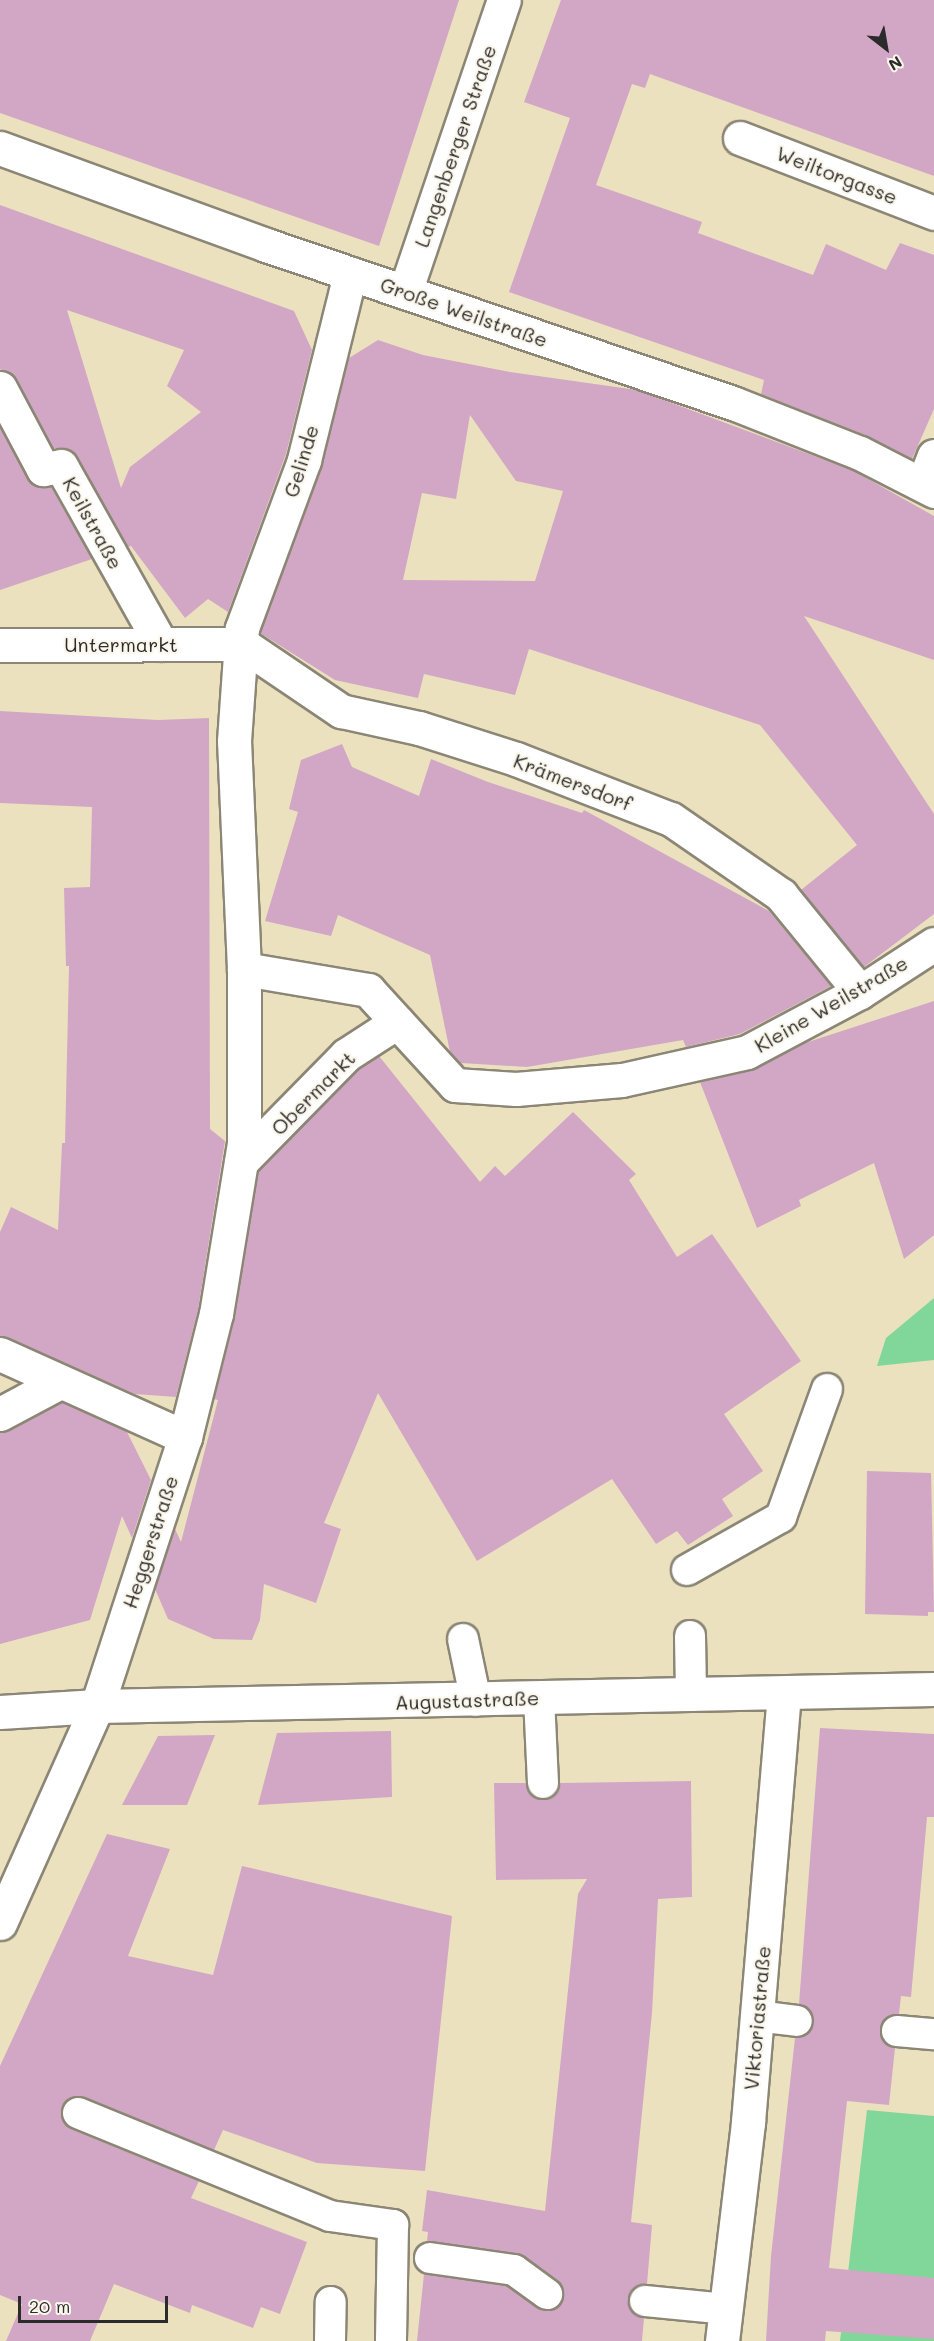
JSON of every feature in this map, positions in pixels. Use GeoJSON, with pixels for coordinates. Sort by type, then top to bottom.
{"type":"FeatureCollection","features":[{"type":"Feature","properties":{"kind":"street","name":"Langenberger Straße"},"geometry":{"type":"LineString","coordinates":[[405,292],[504,0]]}},
{"type":"Feature","properties":{"kind":"street","name":"Weiltorgasse"},"geometry":{"type":"LineString","coordinates":[[740,138],[934,213]]}},
{"type":"Feature","properties":{"kind":"street","name":"Große Weilstraße"},"geometry":{"type":"LineString","coordinates":[[0,148],[350,274],[733,403],[860,453],[930,477]]}},
{"type":"Feature","properties":{"kind":"street","name":"Gelinde"},"geometry":{"type":"LineString","coordinates":[[242,644],[242,628],[304,460],[350,274]]}},
{"type":"Feature","properties":{"kind":"street","name":"Keilstraße"},"geometry":{"type":"LineString","coordinates":[[0,388],[43,469],[61,466],[161,644]]}},
{"type":"Feature","properties":{"kind":"street","name":"Untermarkt"},"geometry":{"type":"LineString","coordinates":[[0,645],[242,644]]}},
{"type":"Feature","properties":{"kind":"street","name":"Obermarkt"},"geometry":{"type":"LineString","coordinates":[[242,644],[234,741],[244,969],[243,1152]]}},
{"type":"Feature","properties":{"kind":"street","name":"Krämersdorf"},"geometry":{"type":"LineString","coordinates":[[242,644],[341,711],[419,728],[516,759],[671,819],[781,895],[860,992]]}},
{"type":"Feature","properties":{"kind":"street","name":"Kleine Weilstraße"},"geometry":{"type":"LineString","coordinates":[[397,1022],[455,1085],[516,1089],[622,1080],[747,1052],[860,992],[934,944]]}},
{"type":"Feature","properties":{"kind":"street"},"geometry":{"type":"LineString","coordinates":[[244,969],[368,990],[397,1022]]}},
{"type":"Feature","properties":{"kind":"street","name":"Obermarkt"},"geometry":{"type":"LineString","coordinates":[[243,1152],[346,1055],[397,1022]]}},
{"type":"Feature","properties":{"kind":"street","name":"Heggerstraße"},"geometry":{"type":"LineString","coordinates":[[0,1923],[97,1706],[184,1437],[216,1314],[243,1152]]}},
{"type":"Feature","properties":{"kind":"street"},"geometry":{"type":"LineString","coordinates":[[0,1354],[58,1383],[184,1437]]}},
{"type":"Feature","properties":{"kind":"street"},"geometry":{"type":"LineString","coordinates":[[0,1414],[58,1383]]}},
{"type":"Feature","properties":{"kind":"street","name":"Augustastraße"},"geometry":{"type":"LineString","coordinates":[[0,1712],[97,1706],[476,1701],[548,1697],[692,1696],[934,1689]]}},
{"type":"Feature","properties":{"kind":"street","name":"Viktoriastraße"},"geometry":{"type":"LineString","coordinates":[[722,2341],[757,2016],[784,1694]]}},
{"type":"Feature","properties":{"kind":"lane"},"geometry":{"type":"LineString","coordinates":[[687,1570],[781,1517],[826,1389]]}},
{"type":"Feature","properties":{"kind":"lane"},"geometry":{"type":"LineString","coordinates":[[690,1636],[692,1696]]}},
{"type":"Feature","properties":{"kind":"lane"},"geometry":{"type":"LineString","coordinates":[[463,1639],[476,1701]]}},
{"type":"Feature","properties":{"kind":"lane"},"geometry":{"type":"LineString","coordinates":[[548,1697],[552,1783]]}},
{"type":"Feature","properties":{"kind":"lane"},"geometry":{"type":"LineString","coordinates":[[757,2016],[797,2021]]}},
{"type":"Feature","properties":{"kind":"lane"},"geometry":{"type":"LineString","coordinates":[[897,2031],[934,2034]]}},
{"type":"Feature","properties":{"kind":"lane"},"geometry":{"type":"LineString","coordinates":[[78,2113],[330,2216],[393,2225],[390,2341]]}},
{"type":"Feature","properties":{"kind":"lane"},"geometry":{"type":"LineString","coordinates":[[430,2258],[514,2270],[547,2294]]}},
{"type":"Feature","properties":{"kind":"lane"},"geometry":{"type":"LineString","coordinates":[[645,2301],[726,2309]]}},
{"type":"Feature","properties":{"kind":"lane"},"geometry":{"type":"LineString","coordinates":[[330,2341],[331,2302]]}},
{"type":"Feature","properties":{"kind":"green space"},"geometry":{"type":"Polygon","coordinates":[[[934,1298],[934,1360],[877,1366],[886,1338],[934,1298]]]}},
{"type":"Feature","properties":{"kind":"green space"},"geometry":{"type":"Polygon","coordinates":[[[867,2110],[934,2116],[934,2341],[840,2341],[867,2110]]]}},
{"type":"Feature","properties":{"kind":"building"},"geometry":{"type":"Polygon","coordinates":[[[0,0],[459,0],[379,246],[0,113],[0,0]]]}},
{"type":"Feature","properties":{"kind":"building"},"geometry":{"type":"Polygon","coordinates":[[[561,0],[934,0],[934,176],[650,74],[645,88],[632,84],[596,185],[702,222],[698,233],[813,275],[826,244],[886,270],[900,243],[934,255],[934,409],[912,459],[867,436],[761,394],[764,380],[509,292],[570,118],[524,102],[561,0]]]}},
{"type":"Feature","properties":{"kind":"building"},"geometry":{"type":"Polygon","coordinates":[[[0,205],[294,311],[312,350],[286,454],[228,612],[208,599],[185,618],[131,546],[128,547],[77,457],[68,449],[53,448],[17,379],[0,369],[0,205]],[[67,310],[121,488],[130,467],[201,412],[167,386],[184,350],[67,310]]]}},
{"type":"Feature","properties":{"kind":"building"},"geometry":{"type":"Polygon","coordinates":[[[378,340],[423,355],[510,372],[637,390],[852,470],[934,516],[934,660],[804,616],[934,814],[934,914],[864,967],[801,890],[857,845],[760,725],[529,649],[515,695],[424,674],[418,698],[335,680],[260,633],[322,466],[349,358],[378,340]],[[470,415],[456,499],[422,493],[403,580],[535,581],[563,491],[516,481],[470,415]]]}},
{"type":"Feature","properties":{"kind":"building"},"geometry":{"type":"Polygon","coordinates":[[[0,428],[27,478],[35,486],[51,487],[92,559],[0,590],[0,428]]]}},
{"type":"Feature","properties":{"kind":"building"},"geometry":{"type":"Polygon","coordinates":[[[0,711],[158,720],[209,718],[210,1129],[225,1141],[198,1310],[176,1397],[135,1394],[0,1336],[0,1232],[11,1207],[58,1230],[62,1143],[65,1143],[69,966],[66,966],[64,888],[90,887],[92,807],[0,803],[0,711]]]}},
{"type":"Feature","properties":{"kind":"building"},"geometry":{"type":"Polygon","coordinates":[[[342,744],[352,767],[419,796],[431,759],[488,782],[582,813],[584,810],[769,911],[831,986],[740,1034],[686,1047],[683,1040],[527,1067],[461,1063],[450,1052],[430,955],[338,915],[331,936],[265,921],[298,812],[289,809],[301,760],[342,744]]]}},
{"type":"Feature","properties":{"kind":"building"},"geometry":{"type":"Polygon","coordinates":[[[934,1001],[934,1235],[904,1259],[874,1163],[799,1200],[801,1206],[757,1228],[700,1082],[751,1070],[805,1043],[934,1001]]]}},
{"type":"Feature","properties":{"kind":"building"},"geometry":{"type":"Polygon","coordinates":[[[379,1056],[480,1182],[495,1166],[505,1176],[573,1112],[636,1174],[629,1180],[677,1257],[712,1234],[801,1361],[724,1414],[763,1471],[722,1499],[733,1516],[688,1545],[677,1531],[656,1544],[612,1479],[477,1561],[378,1393],[324,1523],[341,1529],[316,1603],[264,1584],[260,1620],[252,1640],[214,1639],[168,1619],[155,1589],[175,1529],[181,1542],[218,1400],[214,1399],[235,1317],[258,1171],[358,1070],[379,1056]]]}},
{"type":"Feature","properties":{"kind":"building"},"geometry":{"type":"Polygon","coordinates":[[[62,1402],[127,1432],[151,1480],[132,1538],[122,1516],[90,1620],[0,1644],[0,1433],[62,1402]]]}},
{"type":"Feature","properties":{"kind":"building"},"geometry":{"type":"Polygon","coordinates":[[[867,1471],[931,1473],[934,1612],[928,1612],[928,1616],[865,1614],[867,1471]]]}},
{"type":"Feature","properties":{"kind":"building"},"geometry":{"type":"Polygon","coordinates":[[[820,1728],[934,1734],[934,1817],[927,1817],[911,1997],[901,1996],[899,2014],[889,2016],[880,2029],[882,2039],[895,2048],[889,2105],[847,2101],[829,2268],[934,2278],[934,2339],[826,2331],[825,2341],[766,2341],[771,2256],[795,2038],[810,2032],[814,2023],[808,2008],[799,2004],[820,1728]]]}},
{"type":"Feature","properties":{"kind":"building"},"geometry":{"type":"Polygon","coordinates":[[[391,1731],[392,1797],[258,1805],[277,1733],[391,1731]]]}},
{"type":"Feature","properties":{"kind":"building"},"geometry":{"type":"Polygon","coordinates":[[[215,1735],[187,1805],[122,1805],[158,1736],[215,1735]]]}},
{"type":"Feature","properties":{"kind":"building"},"geometry":{"type":"Polygon","coordinates":[[[691,1781],[692,1897],[658,1899],[652,2013],[631,2222],[652,2225],[647,2284],[631,2291],[628,2300],[635,2315],[644,2318],[642,2341],[417,2341],[424,2274],[507,2286],[545,2311],[555,2309],[564,2296],[558,2280],[524,2256],[427,2241],[428,2232],[422,2231],[427,2190],[545,2211],[578,1894],[587,1879],[496,1880],[494,1783],[526,1783],[529,1793],[543,1800],[553,1797],[560,1783],[691,1781]]]}},
{"type":"Feature","properties":{"kind":"building"},"geometry":{"type":"Polygon","coordinates":[[[107,1834],[170,1849],[128,1956],[213,1975],[242,1866],[452,1916],[425,2171],[317,2163],[223,2130],[214,2150],[75,2096],[67,2100],[61,2115],[71,2129],[199,2181],[191,2198],[307,2242],[280,2314],[261,2307],[253,2328],[192,2305],[190,2313],[114,2284],[90,2341],[6,2341],[22,2304],[0,2295],[0,2066],[107,1834]]]}}]}
